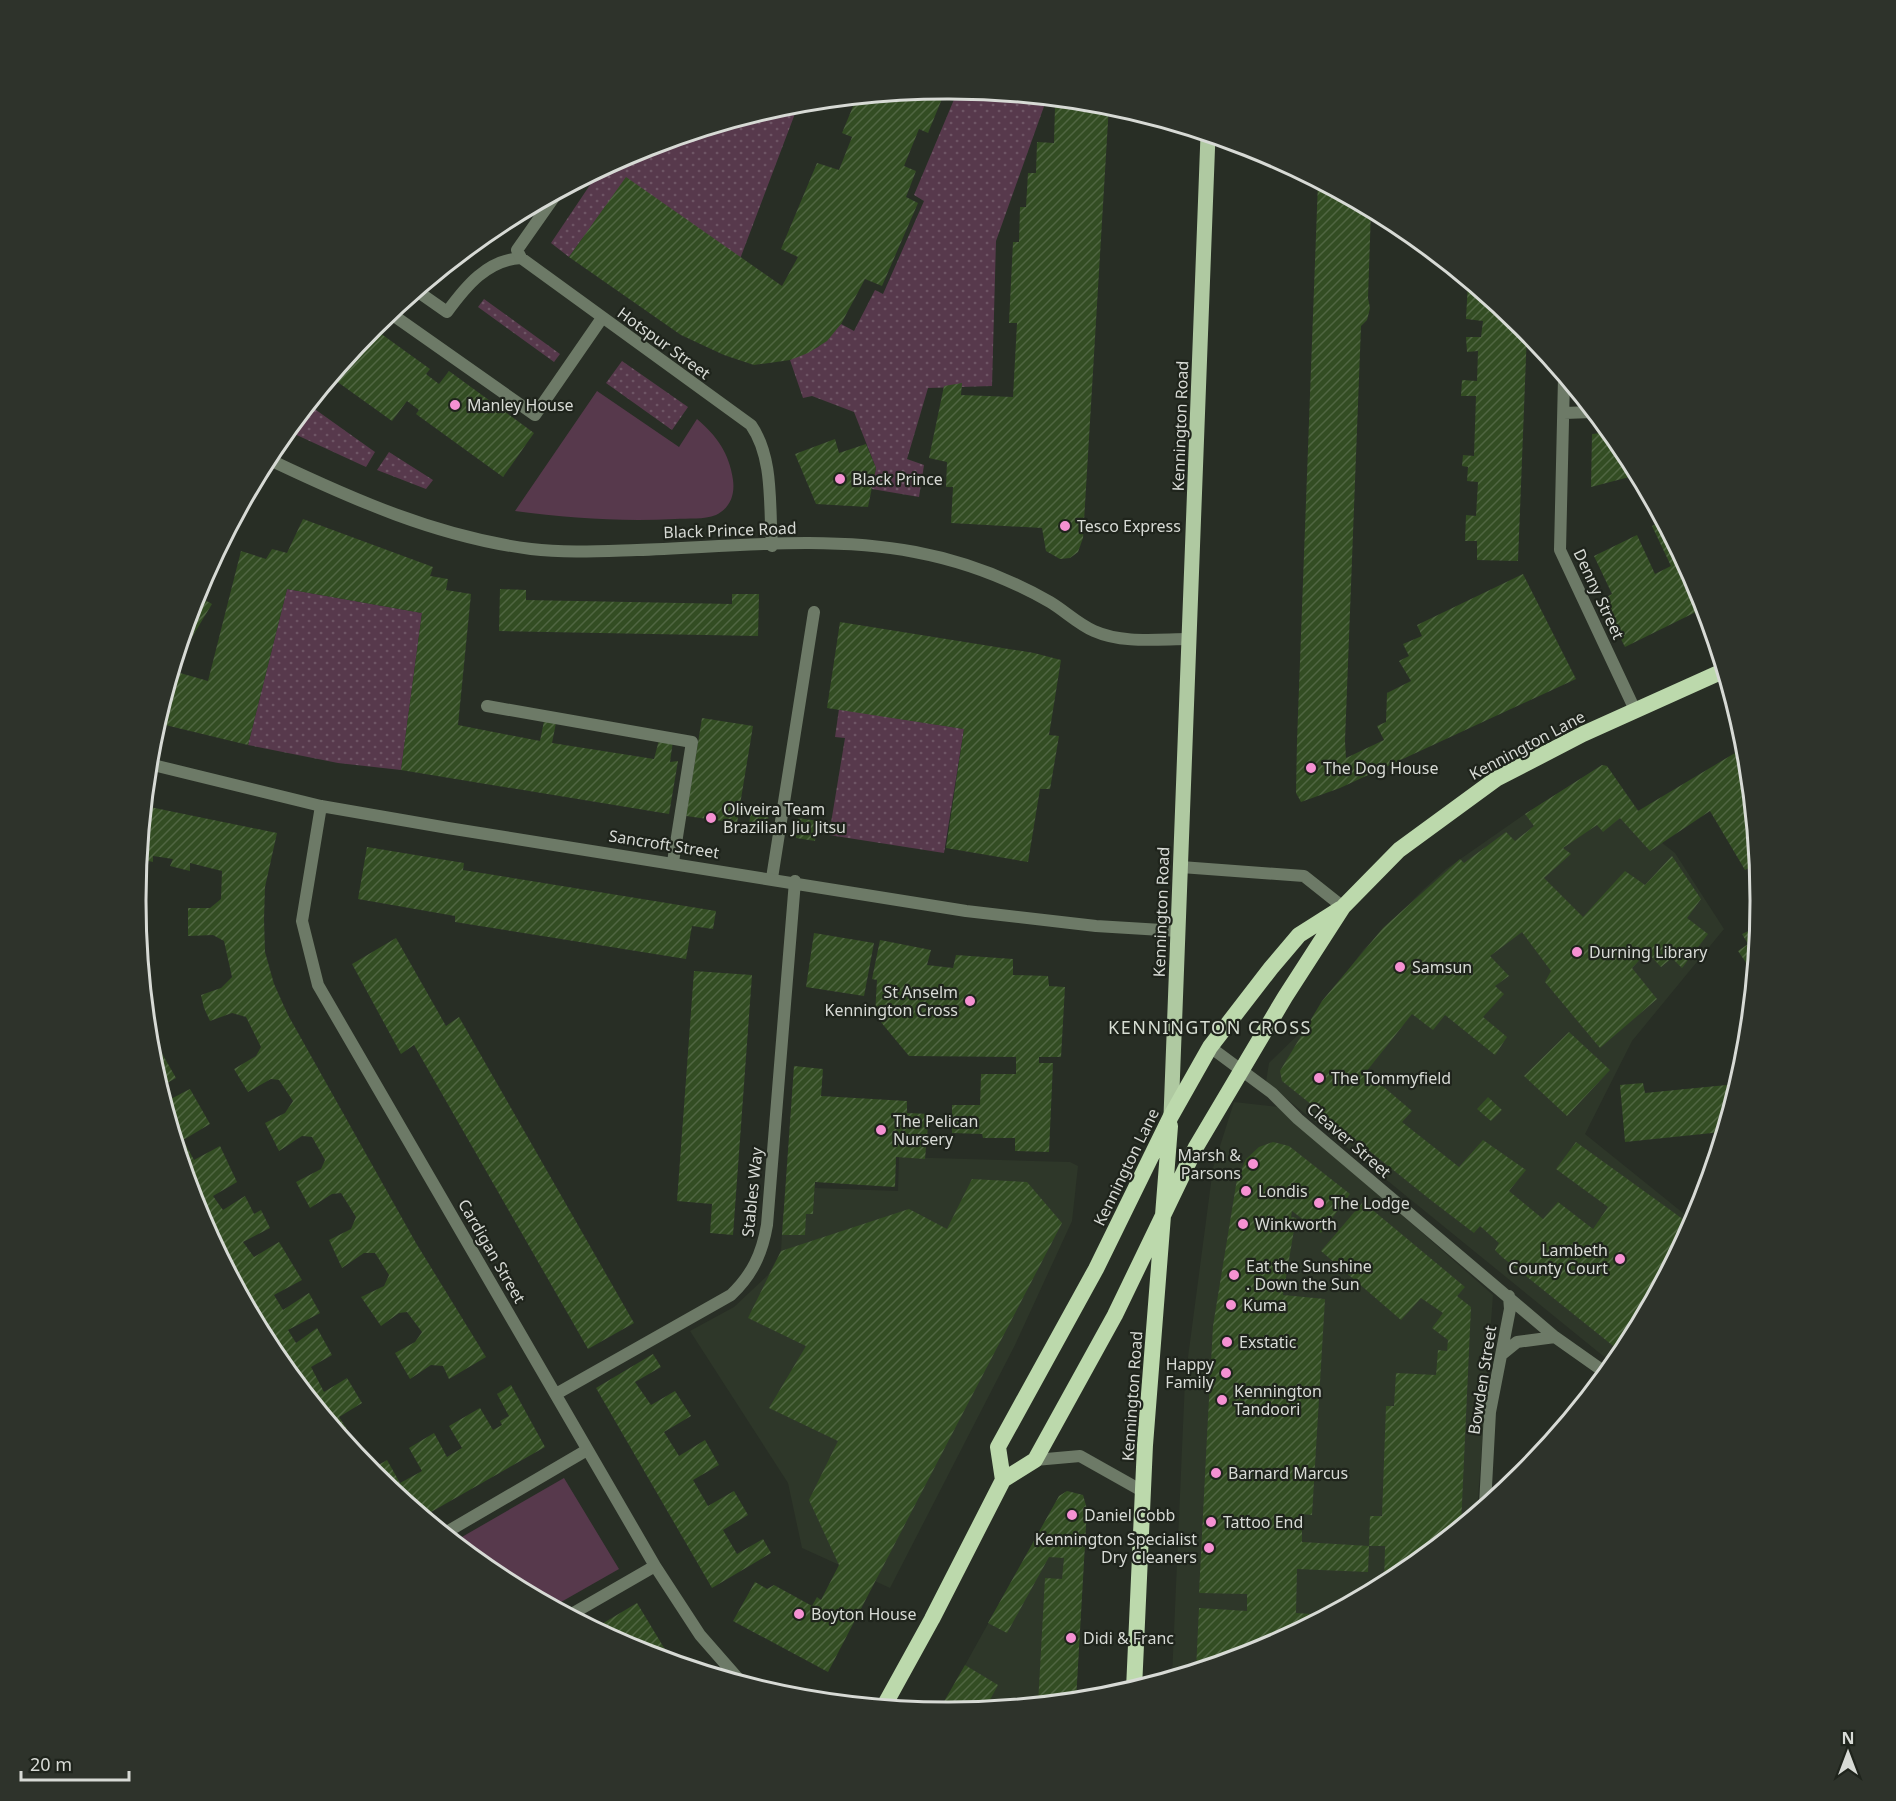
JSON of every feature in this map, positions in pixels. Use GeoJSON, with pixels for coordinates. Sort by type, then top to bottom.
{"type":"FeatureCollection","features":[{"type":"Feature","properties":{"kind":"highway","name":"Kennington Lane"},"geometry":{"type":"LineString","coordinates":[[1343,907],[1299,935],[1210,1047],[1171,1116],[1096,1269],[998,1447],[1003,1480],[1035,1460],[1115,1315],[1196,1147],[1241,1069],[1343,907],[1399,850],[1478,791],[1514,768],[1716,674]]}},
{"type":"Feature","properties":{"kind":"highway","name":"Kennington Road"},"geometry":{"type":"LineString","coordinates":[[1134,1680],[1144,1492],[1171,1116]]}},
{"type":"Feature","properties":{"kind":"highway"},"geometry":{"type":"LineString","coordinates":[[888,1699],[932,1619],[1003,1480]]}},
{"type":"Feature","properties":{"kind":"main road","name":"Kennington Road"},"geometry":{"type":"LineString","coordinates":[[1171,1116],[1209,143]]}},
{"type":"Feature","properties":{"kind":"street"},"geometry":{"type":"LineString","coordinates":[[423,295],[447,312],[469,282],[505,259],[521,258],[517,250],[548,205]]}},
{"type":"Feature","properties":{"kind":"street","name":"Hotspur Street"},"geometry":{"type":"LineString","coordinates":[[521,258],[751,425],[759,436],[765,456],[772,546]]}},
{"type":"Feature","properties":{"kind":"street"},"geometry":{"type":"LineString","coordinates":[[398,318],[535,415],[602,318]]}},
{"type":"Feature","properties":{"kind":"street","name":"Denny Street"},"geometry":{"type":"LineString","coordinates":[[1564,388],[1560,550],[1635,710]]}},
{"type":"Feature","properties":{"kind":"street"},"geometry":{"type":"LineString","coordinates":[[1564,413],[1583,412]]}},
{"type":"Feature","properties":{"kind":"street","name":"Black Prince Road"},"geometry":{"type":"LineString","coordinates":[[277,463],[357,501],[479,540],[533,549],[605,551],[772,546],[870,546],[933,556],[1013,582],[1054,604],[1093,631],[1131,639],[1190,639]]}},
{"type":"Feature","properties":{"kind":"street"},"geometry":{"type":"LineString","coordinates":[[772,878],[814,612]]}},
{"type":"Feature","properties":{"kind":"street"},"geometry":{"type":"LineString","coordinates":[[486,706],[692,742],[672,862]]}},
{"type":"Feature","properties":{"kind":"street","name":"Sancroft Street"},"geometry":{"type":"LineString","coordinates":[[158,766],[321,806],[795,881],[966,911],[1096,926],[1178,931]]}},
{"type":"Feature","properties":{"kind":"street","name":"Cardigan Street"},"geometry":{"type":"LineString","coordinates":[[321,806],[302,921],[318,985],[654,1566],[699,1635],[732,1672]]}},
{"type":"Feature","properties":{"kind":"street"},"geometry":{"type":"LineString","coordinates":[[1181,867],[1304,876],[1343,907]]}},
{"type":"Feature","properties":{"kind":"street","name":"Stables Way"},"geometry":{"type":"LineString","coordinates":[[556,1394],[731,1295],[749,1275],[759,1259],[767,1225],[795,881]]}},
{"type":"Feature","properties":{"kind":"street","name":"Cleaver Street"},"geometry":{"type":"LineString","coordinates":[[1210,1047],[1241,1069],[1555,1337],[1598,1368]]}},
{"type":"Feature","properties":{"kind":"street","name":"Bowden Street"},"geometry":{"type":"LineString","coordinates":[[1486,1494],[1490,1412],[1510,1309],[1509,1296]]}},
{"type":"Feature","properties":{"kind":"street"},"geometry":{"type":"LineString","coordinates":[[1501,1355],[1517,1342],[1555,1337]]}},
{"type":"Feature","properties":{"kind":"street"},"geometry":{"type":"LineString","coordinates":[[452,1529],[587,1450]]}},
{"type":"Feature","properties":{"kind":"street"},"geometry":{"type":"LineString","coordinates":[[1035,1460],[1080,1456],[1144,1492]]}},
{"type":"Feature","properties":{"kind":"street"},"geometry":{"type":"LineString","coordinates":[[578,1611],[654,1566]]}},
{"type":"Feature","properties":{"kind":"shaded area"},"geometry":{"type":"Polygon","coordinates":[[[954,99],[1044,105],[996,241],[992,386],[928,388],[907,459],[924,465],[919,497],[872,489],[876,468],[854,412],[812,396],[803,398],[790,360],[818,347],[841,324],[854,331],[875,290],[883,294],[924,201],[914,195],[954,99]]]}},
{"type":"Feature","properties":{"kind":"shaded area"},"geometry":{"type":"Polygon","coordinates":[[[795,114],[740,259],[626,178],[569,257],[551,243],[591,184],[641,160],[690,142],[741,126],[795,114]]]}},
{"type":"Feature","properties":{"kind":"shaded area"},"geometry":{"type":"Polygon","coordinates":[[[484,299],[560,354],[554,362],[478,307],[484,299]]]}},
{"type":"Feature","properties":{"kind":"shaded area"},"geometry":{"type":"Polygon","coordinates":[[[622,361],[688,407],[672,430],[606,383],[622,361]]]}},
{"type":"Feature","properties":{"kind":"shaded area"},"geometry":{"type":"Polygon","coordinates":[[[597,391],[679,447],[697,419],[704,425],[721,446],[731,470],[733,491],[731,500],[725,509],[706,518],[655,520],[595,519],[515,511],[597,391]]]}},
{"type":"Feature","properties":{"kind":"shaded area"},"geometry":{"type":"Polygon","coordinates":[[[315,409],[375,452],[366,467],[296,435],[315,409]]]}},
{"type":"Feature","properties":{"kind":"shaded area"},"geometry":{"type":"Polygon","coordinates":[[[389,452],[433,480],[426,489],[377,470],[389,452]]]}},
{"type":"Feature","properties":{"kind":"shaded area"},"geometry":{"type":"Polygon","coordinates":[[[287,589],[422,613],[401,770],[338,763],[248,745],[287,589]]]}},
{"type":"Feature","properties":{"kind":"shaded area"},"geometry":{"type":"Polygon","coordinates":[[[839,709],[964,729],[944,853],[829,835],[845,738],[835,737],[839,709]]]}},
{"type":"Feature","properties":{"kind":"shaded area"},"geometry":{"type":"Polygon","coordinates":[[[1602,765],[1607,766],[1661,842],[1675,853],[1724,929],[1632,1041],[1585,1134],[1685,1214],[1667,1255],[1642,1301],[1605,1358],[1266,1082],[1269,1063],[1307,1026],[1363,950],[1446,869],[1525,814],[1602,765]]]}},
{"type":"Feature","properties":{"kind":"shaded area"},"geometry":{"type":"Polygon","coordinates":[[[1234,1102],[1279,1107],[1493,1295],[1478,1501],[1436,1536],[1349,1595],[1255,1641],[1172,1670],[1185,1380],[1213,1168],[1234,1102]]]}},
{"type":"Feature","properties":{"kind":"shaded area"},"geometry":{"type":"Polygon","coordinates":[[[899,1157],[1070,1162],[1078,1166],[1072,1221],[1015,1345],[890,1588],[802,1548],[788,1483],[690,1331],[734,1307],[768,1275],[781,1251],[783,1213],[813,1213],[815,1188],[898,1191],[899,1157]]]}},
{"type":"Feature","properties":{"kind":"shaded area"},"geometry":{"type":"Polygon","coordinates":[[[564,1478],[619,1569],[561,1602],[503,1567],[462,1537],[564,1478]]]}},
{"type":"Feature","properties":{"kind":"shaded area"},"geometry":{"type":"Polygon","coordinates":[[[1067,1491],[1083,1495],[1087,1509],[1077,1691],[1000,1700],[945,1702],[1059,1496],[1067,1491]]]}},
{"type":"Feature","properties":{"kind":"building"},"geometry":{"type":"Polygon","coordinates":[[[942,99],[928,133],[919,129],[904,166],[916,171],[906,197],[918,203],[882,286],[865,279],[841,324],[827,341],[808,353],[790,360],[754,365],[724,355],[681,335],[569,257],[626,177],[782,286],[798,257],[781,249],[817,163],[839,170],[852,137],[842,133],[854,105],[942,99]]]}},
{"type":"Feature","properties":{"kind":"building"},"geometry":{"type":"Polygon","coordinates":[[[1055,106],[1108,115],[1083,538],[1078,552],[1070,558],[1060,559],[1046,551],[1042,528],[951,523],[953,487],[946,487],[947,462],[929,458],[944,386],[962,383],[961,395],[1013,397],[1017,323],[1009,323],[1013,242],[1019,242],[1020,207],[1026,207],[1028,173],[1036,173],[1037,142],[1054,143],[1055,106]]]}},
{"type":"Feature","properties":{"kind":"building"},"geometry":{"type":"Polygon","coordinates":[[[1318,190],[1371,220],[1368,298],[1370,308],[1367,320],[1361,326],[1346,758],[1384,740],[1377,726],[1386,722],[1387,693],[1411,681],[1399,661],[1409,656],[1403,644],[1422,636],[1417,625],[1523,574],[1576,679],[1340,788],[1301,802],[1296,793],[1318,190]]]}},
{"type":"Feature","properties":{"kind":"building"},"geometry":{"type":"Polygon","coordinates":[[[1468,291],[1526,346],[1518,561],[1477,560],[1477,541],[1465,541],[1466,515],[1476,516],[1478,482],[1467,481],[1468,467],[1462,466],[1463,455],[1474,456],[1476,396],[1461,396],[1462,380],[1477,381],[1478,351],[1467,352],[1466,337],[1481,337],[1483,321],[1466,319],[1468,291]]]}},
{"type":"Feature","properties":{"kind":"building","name":"Manley House"},"geometry":{"type":"Polygon","coordinates":[[[381,334],[430,369],[426,374],[439,384],[449,371],[534,433],[503,477],[416,414],[419,410],[407,401],[392,421],[337,382],[381,334]]]}},
{"type":"Feature","properties":{"kind":"building"},"geometry":{"type":"Polygon","coordinates":[[[1598,433],[1628,477],[1591,487],[1592,434],[1598,433]]]}},
{"type":"Feature","properties":{"kind":"building","name":"Black Prince"},"geometry":{"type":"Polygon","coordinates":[[[835,439],[839,453],[866,444],[876,468],[868,507],[816,504],[795,454],[835,439]]]}},
{"type":"Feature","properties":{"kind":"building"},"geometry":{"type":"Polygon","coordinates":[[[303,519],[433,567],[430,576],[448,579],[446,590],[471,594],[458,725],[540,741],[544,721],[556,723],[552,743],[654,759],[659,740],[673,741],[670,762],[678,761],[669,814],[401,770],[422,613],[287,589],[248,745],[166,725],[180,673],[208,681],[241,551],[266,559],[272,549],[287,553],[303,519]]]}},
{"type":"Feature","properties":{"kind":"building"},"geometry":{"type":"Polygon","coordinates":[[[1655,524],[1667,546],[1695,612],[1625,647],[1601,600],[1612,594],[1594,556],[1637,535],[1655,574],[1671,566],[1652,526],[1655,524]]]}},
{"type":"Feature","properties":{"kind":"building"},"geometry":{"type":"Polygon","coordinates":[[[500,589],[526,590],[526,600],[732,604],[732,594],[759,594],[758,636],[499,631],[500,589]]]}},
{"type":"Feature","properties":{"kind":"building"},"geometry":{"type":"Polygon","coordinates":[[[206,600],[212,604],[190,640],[206,600]]]}},
{"type":"Feature","properties":{"kind":"building"},"geometry":{"type":"Polygon","coordinates":[[[840,622],[1034,653],[1061,660],[1049,735],[1059,736],[1050,789],[1040,789],[1028,862],[946,848],[964,729],[827,708],[840,622]]]}},
{"type":"Feature","properties":{"kind":"building"},"geometry":{"type":"Polygon","coordinates":[[[702,718],[753,726],[737,823],[686,816],[702,718]]]}},
{"type":"Feature","properties":{"kind":"building"},"geometry":{"type":"Polygon","coordinates":[[[1736,753],[1743,796],[1749,868],[1745,870],[1710,811],[1650,851],[1620,818],[1603,832],[1597,825],[1563,848],[1571,854],[1544,878],[1583,917],[1625,871],[1645,885],[1672,856],[1701,899],[1687,918],[1708,934],[1682,968],[1672,958],[1661,967],[1647,952],[1632,968],[1657,999],[1600,1048],[1545,982],[1551,971],[1522,932],[1490,956],[1509,976],[1495,986],[1504,994],[1483,1017],[1507,1037],[1495,1055],[1445,1015],[1433,1030],[1412,1014],[1366,1072],[1412,1111],[1402,1122],[1459,1167],[1483,1140],[1526,1170],[1509,1191],[1543,1219],[1558,1202],[1593,1229],[1608,1207],[1556,1169],[1576,1142],[1683,1219],[1667,1255],[1614,1346],[1502,1257],[1495,1250],[1499,1243],[1480,1226],[1474,1233],[1432,1201],[1282,1081],[1280,1071],[1322,1001],[1383,928],[1460,859],[1464,863],[1506,832],[1515,841],[1534,826],[1525,814],[1602,765],[1607,766],[1638,811],[1736,753]]]}},
{"type":"Feature","properties":{"kind":"building"},"geometry":{"type":"Polygon","coordinates":[[[152,807],[277,833],[265,887],[264,919],[265,952],[274,984],[288,1015],[416,1243],[486,1357],[449,1379],[443,1366],[431,1365],[410,1379],[395,1353],[415,1342],[422,1332],[407,1312],[399,1313],[381,1326],[361,1297],[384,1286],[389,1275],[375,1253],[364,1253],[342,1268],[329,1240],[351,1229],[356,1217],[341,1193],[332,1194],[310,1208],[296,1182],[321,1169],[325,1160],[312,1137],[302,1136],[279,1151],[265,1123],[285,1113],[293,1101],[279,1080],[271,1079],[248,1092],[234,1069],[256,1056],[261,1047],[246,1017],[232,1013],[210,1021],[204,1008],[201,995],[221,988],[232,977],[224,941],[213,935],[188,936],[188,908],[210,908],[221,899],[222,871],[190,863],[190,871],[170,866],[173,859],[153,856],[153,862],[148,861],[152,807]]]}},
{"type":"Feature","properties":{"kind":"building"},"geometry":{"type":"Polygon","coordinates":[[[751,811],[769,813],[766,833],[748,830],[751,811]]]}},
{"type":"Feature","properties":{"kind":"building"},"geometry":{"type":"Polygon","coordinates":[[[798,818],[818,821],[815,841],[796,838],[798,818]]]}},
{"type":"Feature","properties":{"kind":"building"},"geometry":{"type":"Polygon","coordinates":[[[367,847],[464,863],[463,870],[716,911],[713,929],[692,926],[686,959],[455,922],[455,916],[358,899],[367,847]]]}},
{"type":"Feature","properties":{"kind":"building"},"geometry":{"type":"Polygon","coordinates":[[[1749,931],[1747,964],[1738,951],[1748,944],[1742,934],[1749,931]]]}},
{"type":"Feature","properties":{"kind":"building"},"geometry":{"type":"Polygon","coordinates":[[[814,933],[874,943],[864,996],[806,987],[814,933]]]}},
{"type":"Feature","properties":{"kind":"building"},"geometry":{"type":"Polygon","coordinates":[[[396,938],[446,1026],[459,1017],[634,1323],[588,1349],[414,1045],[401,1054],[352,964],[396,938]]]}},
{"type":"Feature","properties":{"kind":"building","name":"St Anselm Kennington Cross"},"geometry":{"type":"Polygon","coordinates":[[[880,940],[931,950],[927,965],[953,968],[956,955],[1013,959],[1013,975],[1048,976],[1049,986],[1065,987],[1061,1057],[1039,1057],[1039,1063],[1053,1063],[1049,1152],[1015,1151],[1015,1138],[983,1138],[982,1134],[952,1133],[952,1105],[980,1105],[981,1074],[1016,1074],[1016,1057],[909,1056],[875,1015],[877,980],[872,979],[880,940]]]}},
{"type":"Feature","properties":{"kind":"building"},"geometry":{"type":"Polygon","coordinates":[[[694,971],[752,975],[733,1235],[710,1233],[712,1204],[677,1201],[694,971]]]}},
{"type":"Feature","properties":{"kind":"building"},"geometry":{"type":"Polygon","coordinates":[[[1569,1032],[1610,1070],[1567,1116],[1524,1076],[1569,1032]]]}},
{"type":"Feature","properties":{"kind":"building"},"geometry":{"type":"Polygon","coordinates":[[[161,1052],[176,1078],[168,1082],[161,1052]]]}},
{"type":"Feature","properties":{"kind":"building"},"geometry":{"type":"Polygon","coordinates":[[[794,1066],[823,1069],[821,1096],[907,1101],[907,1113],[929,1114],[925,1159],[896,1157],[895,1187],[815,1182],[813,1214],[806,1214],[805,1235],[782,1235],[794,1066]]]}},
{"type":"Feature","properties":{"kind":"building"},"geometry":{"type":"Polygon","coordinates":[[[1643,1083],[1645,1093],[1727,1085],[1715,1133],[1625,1142],[1620,1085],[1643,1083]]]}},
{"type":"Feature","properties":{"kind":"building"},"geometry":{"type":"Polygon","coordinates":[[[190,1089],[210,1124],[184,1140],[172,1098],[190,1089]]]}},
{"type":"Feature","properties":{"kind":"building"},"geometry":{"type":"Polygon","coordinates":[[[1488,1097],[1502,1110],[1491,1121],[1477,1109],[1488,1097]]]}},
{"type":"Feature","properties":{"kind":"building"},"geometry":{"type":"Polygon","coordinates":[[[184,1142],[194,1160],[220,1146],[237,1182],[213,1196],[223,1210],[245,1196],[254,1214],[261,1210],[270,1228],[243,1242],[254,1257],[279,1242],[302,1280],[274,1295],[283,1310],[309,1293],[320,1313],[288,1330],[296,1343],[317,1328],[332,1355],[311,1367],[324,1392],[347,1378],[362,1403],[339,1417],[347,1429],[312,1388],[254,1301],[229,1255],[208,1207],[184,1142]]]}},
{"type":"Feature","properties":{"kind":"building"},"geometry":{"type":"Polygon","coordinates":[[[1273,1142],[1289,1146],[1350,1194],[1321,1233],[1292,1211],[1291,1217],[1296,1218],[1283,1295],[1325,1299],[1312,1515],[1302,1514],[1302,1542],[1369,1546],[1368,1572],[1297,1569],[1296,1613],[1311,1614],[1255,1641],[1196,1662],[1199,1608],[1247,1611],[1247,1594],[1199,1593],[1213,1326],[1237,1179],[1246,1159],[1259,1147],[1273,1142]]]}},
{"type":"Feature","properties":{"kind":"building"},"geometry":{"type":"Polygon","coordinates":[[[972,1179],[1027,1182],[1062,1223],[828,1672],[733,1621],[755,1582],[767,1589],[774,1585],[812,1606],[817,1597],[821,1600],[839,1565],[809,1500],[838,1441],[769,1408],[806,1346],[748,1318],[781,1251],[909,1209],[947,1229],[972,1179]]]}},
{"type":"Feature","properties":{"kind":"building"},"geometry":{"type":"Polygon","coordinates":[[[1363,1202],[1465,1287],[1457,1296],[1471,1307],[1461,1515],[1384,1573],[1385,1546],[1369,1546],[1370,1516],[1382,1516],[1386,1406],[1394,1406],[1396,1373],[1436,1375],[1438,1350],[1447,1351],[1448,1340],[1432,1328],[1443,1313],[1421,1298],[1401,1320],[1321,1251],[1363,1202]]]}},
{"type":"Feature","properties":{"kind":"building"},"geometry":{"type":"Polygon","coordinates":[[[653,1354],[661,1367],[635,1382],[651,1405],[675,1391],[691,1416],[664,1432],[679,1456],[705,1440],[719,1465],[693,1480],[708,1506],[734,1491],[748,1515],[723,1530],[737,1554],[763,1539],[771,1553],[712,1588],[596,1388],[653,1354]]]}},
{"type":"Feature","properties":{"kind":"building"},"geometry":{"type":"Polygon","coordinates":[[[511,1385],[545,1447],[431,1512],[379,1465],[387,1460],[400,1483],[422,1471],[409,1448],[434,1433],[447,1457],[462,1448],[449,1426],[480,1408],[493,1430],[502,1425],[500,1421],[509,1416],[497,1394],[511,1385]]]}},
{"type":"Feature","properties":{"kind":"building"},"geometry":{"type":"Polygon","coordinates":[[[1067,1491],[1083,1495],[1087,1509],[1077,1691],[1038,1696],[1045,1578],[1062,1579],[1064,1558],[1049,1557],[1007,1633],[988,1623],[1059,1496],[1067,1491]]]}},
{"type":"Feature","properties":{"kind":"building"},"geometry":{"type":"Polygon","coordinates":[[[637,1603],[665,1650],[641,1641],[603,1623],[637,1603]]]}},
{"type":"Feature","properties":{"kind":"building"},"geometry":{"type":"Polygon","coordinates":[[[965,1665],[998,1685],[990,1700],[944,1702],[965,1665]]]}},
{"type":"Feature","properties":{"kind":"place","name":"Manley House"},"geometry":{"type":"Point","coordinates":[455,405]}},
{"type":"Feature","properties":{"kind":"place","name":"Black Prince"},"geometry":{"type":"Point","coordinates":[840,479]}},
{"type":"Feature","properties":{"kind":"place","name":"Tesco Express"},"geometry":{"type":"Point","coordinates":[1065,526]}},
{"type":"Feature","properties":{"kind":"place","name":"The Dog House"},"geometry":{"type":"Point","coordinates":[1311,768]}},
{"type":"Feature","properties":{"kind":"place","name":"Oliveira Team Brazilian Jiu Jitsu"},"geometry":{"type":"Point","coordinates":[711,818]}},
{"type":"Feature","properties":{"kind":"place","name":"Durning Library"},"geometry":{"type":"Point","coordinates":[1577,952]}},
{"type":"Feature","properties":{"kind":"place","name":"Samsun"},"geometry":{"type":"Point","coordinates":[1400,967]}},
{"type":"Feature","properties":{"kind":"place","name":"St Anselm Kennington Cross"},"geometry":{"type":"Point","coordinates":[970,1001]}},
{"type":"Feature","properties":{"kind":"place","name":"The Tommyfield"},"geometry":{"type":"Point","coordinates":[1319,1078]}},
{"type":"Feature","properties":{"kind":"place","name":"The Pelican Nursery"},"geometry":{"type":"Point","coordinates":[881,1130]}},
{"type":"Feature","properties":{"kind":"place","name":"Marsh & Parsons"},"geometry":{"type":"Point","coordinates":[1253,1164]}},
{"type":"Feature","properties":{"kind":"place","name":"Londis"},"geometry":{"type":"Point","coordinates":[1246,1191]}},
{"type":"Feature","properties":{"kind":"place","name":"The Lodge"},"geometry":{"type":"Point","coordinates":[1319,1203]}},
{"type":"Feature","properties":{"kind":"place","name":"Winkworth"},"geometry":{"type":"Point","coordinates":[1243,1224]}},
{"type":"Feature","properties":{"kind":"place","name":"Lambeth County Court"},"geometry":{"type":"Point","coordinates":[1620,1259]}},
{"type":"Feature","properties":{"kind":"place","name":"Eat the Sunshine . Down the Sun"},"geometry":{"type":"Point","coordinates":[1234,1275]}},
{"type":"Feature","properties":{"kind":"place","name":"Kuma"},"geometry":{"type":"Point","coordinates":[1231,1305]}},
{"type":"Feature","properties":{"kind":"place","name":"Exstatic"},"geometry":{"type":"Point","coordinates":[1227,1342]}},
{"type":"Feature","properties":{"kind":"place","name":"Happy Family"},"geometry":{"type":"Point","coordinates":[1226,1373]}},
{"type":"Feature","properties":{"kind":"place","name":"Kennington Tandoori"},"geometry":{"type":"Point","coordinates":[1222,1400]}},
{"type":"Feature","properties":{"kind":"place","name":"Barnard Marcus"},"geometry":{"type":"Point","coordinates":[1216,1473]}},
{"type":"Feature","properties":{"kind":"place","name":"Daniel Cobb"},"geometry":{"type":"Point","coordinates":[1072,1515]}},
{"type":"Feature","properties":{"kind":"place","name":"Tattoo End"},"geometry":{"type":"Point","coordinates":[1211,1522]}},
{"type":"Feature","properties":{"kind":"place","name":"Kennington Specialist Dry Cleaners"},"geometry":{"type":"Point","coordinates":[1209,1548]}},
{"type":"Feature","properties":{"kind":"place","name":"Boyton House"},"geometry":{"type":"Point","coordinates":[799,1614]}},
{"type":"Feature","properties":{"kind":"place","name":"Didi & Franc"},"geometry":{"type":"Point","coordinates":[1071,1638]}},
{"type":"Feature","properties":{"kind":"district","name":"KENNINGTON CROSS"},"geometry":{"type":"Point","coordinates":[1210,1028]}}]}
